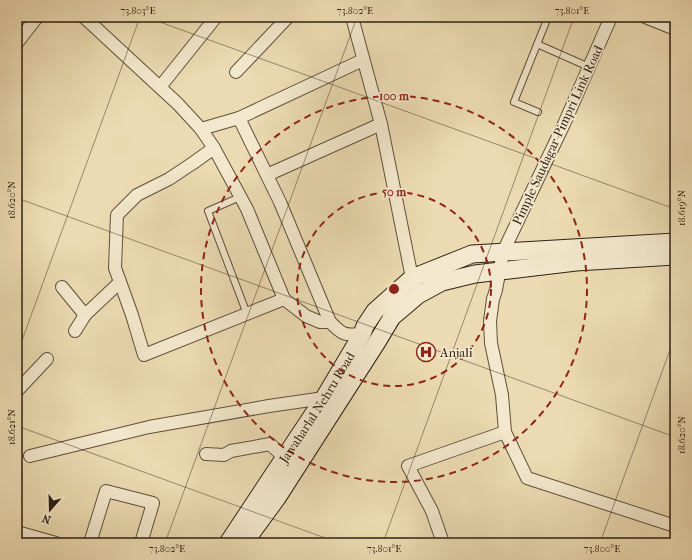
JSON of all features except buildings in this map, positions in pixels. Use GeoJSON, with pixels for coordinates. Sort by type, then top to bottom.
{"type":"FeatureCollection","features":[{"type":"Feature","properties":{"kind":"street"},"geometry":{"type":"LineString","coordinates":[[18,40],[37,17]]}},
{"type":"Feature","properties":{"kind":"street"},"geometry":{"type":"LineString","coordinates":[[84,17],[178,104],[201,129],[214,148],[246,209],[284,299],[306,316],[320,322],[330,322]]}},
{"type":"Feature","properties":{"kind":"street"},"geometry":{"type":"LineString","coordinates":[[160,87],[216,17]]}},
{"type":"Feature","properties":{"kind":"street"},"geometry":{"type":"LineString","coordinates":[[236,72],[288,17]]}},
{"type":"Feature","properties":{"kind":"street"},"geometry":{"type":"LineString","coordinates":[[352,17],[381,124],[412,278],[418,295]]}},
{"type":"Feature","properties":{"kind":"street","name":"Pimple Saudagar-Pimpri Link Road"},"geometry":{"type":"LineString","coordinates":[[505,432],[502,395],[491,343],[490,321],[503,252],[564,124],[611,17]]}},
{"type":"Feature","properties":{"kind":"street"},"geometry":{"type":"LineString","coordinates":[[645,17],[675,29]]}},
{"type":"Feature","properties":{"kind":"street"},"geometry":{"type":"LineString","coordinates":[[201,129],[239,118],[363,60]]}},
{"type":"Feature","properties":{"kind":"street"},"geometry":{"type":"LineString","coordinates":[[239,118],[280,202],[330,322],[340,332],[350,335],[362,334]]}},
{"type":"Feature","properties":{"kind":"street"},"geometry":{"type":"LineString","coordinates":[[267,175],[381,124]]}},
{"type":"Feature","properties":{"kind":"street"},"geometry":{"type":"LineString","coordinates":[[214,148],[193,164],[169,179],[137,195],[117,215],[115,268],[132,315],[144,355],[284,299]]}},
{"type":"Feature","properties":{"kind":"street"},"geometry":{"type":"LineString","coordinates":[[412,278],[472,254],[675,242]]}},
{"type":"Feature","properties":{"kind":"street"},"geometry":{"type":"LineString","coordinates":[[244,543],[277,498],[392,317],[418,295],[442,282],[475,274],[576,262],[675,256]]}},
{"type":"Feature","properties":{"kind":"street","name":"Jawaharlal Nehru Road"},"geometry":{"type":"LineString","coordinates":[[228,543],[324,398],[362,334],[365,326],[375,312],[412,278]]}},
{"type":"Feature","properties":{"kind":"street"},"geometry":{"type":"LineString","coordinates":[[74,331],[85,315],[120,282]]}},
{"type":"Feature","properties":{"kind":"street"},"geometry":{"type":"LineString","coordinates":[[62,287],[85,315]]}},
{"type":"Feature","properties":{"kind":"street"},"geometry":{"type":"LineString","coordinates":[[17,391],[47,359]]}},
{"type":"Feature","properties":{"kind":"street"},"geometry":{"type":"LineString","coordinates":[[30,456],[149,427],[324,398]]}},
{"type":"Feature","properties":{"kind":"street"},"geometry":{"type":"LineString","coordinates":[[443,543],[432,512],[408,466],[505,432],[527,478],[675,526]]}},
{"type":"Feature","properties":{"kind":"street"},"geometry":{"type":"LineString","coordinates":[[206,454],[224,455],[231,451],[270,444],[285,458]]}},
{"type":"Feature","properties":{"kind":"street"},"geometry":{"type":"LineString","coordinates":[[90,543],[106,491],[153,503],[141,543]]}},
{"type":"Feature","properties":{"kind":"street"},"geometry":{"type":"LineString","coordinates":[[17,532],[56,543]]}},
{"type":"Feature","properties":{"kind":"street"},"geometry":{"type":"LineString","coordinates":[[17,536],[20,543]]}},
{"type":"Feature","properties":{"kind":"lane"},"geometry":{"type":"LineString","coordinates":[[538,112],[514,102],[548,17]]}},
{"type":"Feature","properties":{"kind":"lane"},"geometry":{"type":"LineString","coordinates":[[537,44],[589,67]]}},
{"type":"Feature","properties":{"kind":"lane"},"geometry":{"type":"LineString","coordinates":[[240,198],[208,211],[247,314]]}},
{"type":"Feature","properties":{"kind":"place","name":"Anjali"},"geometry":{"type":"Point","coordinates":[426,352]}}]}
